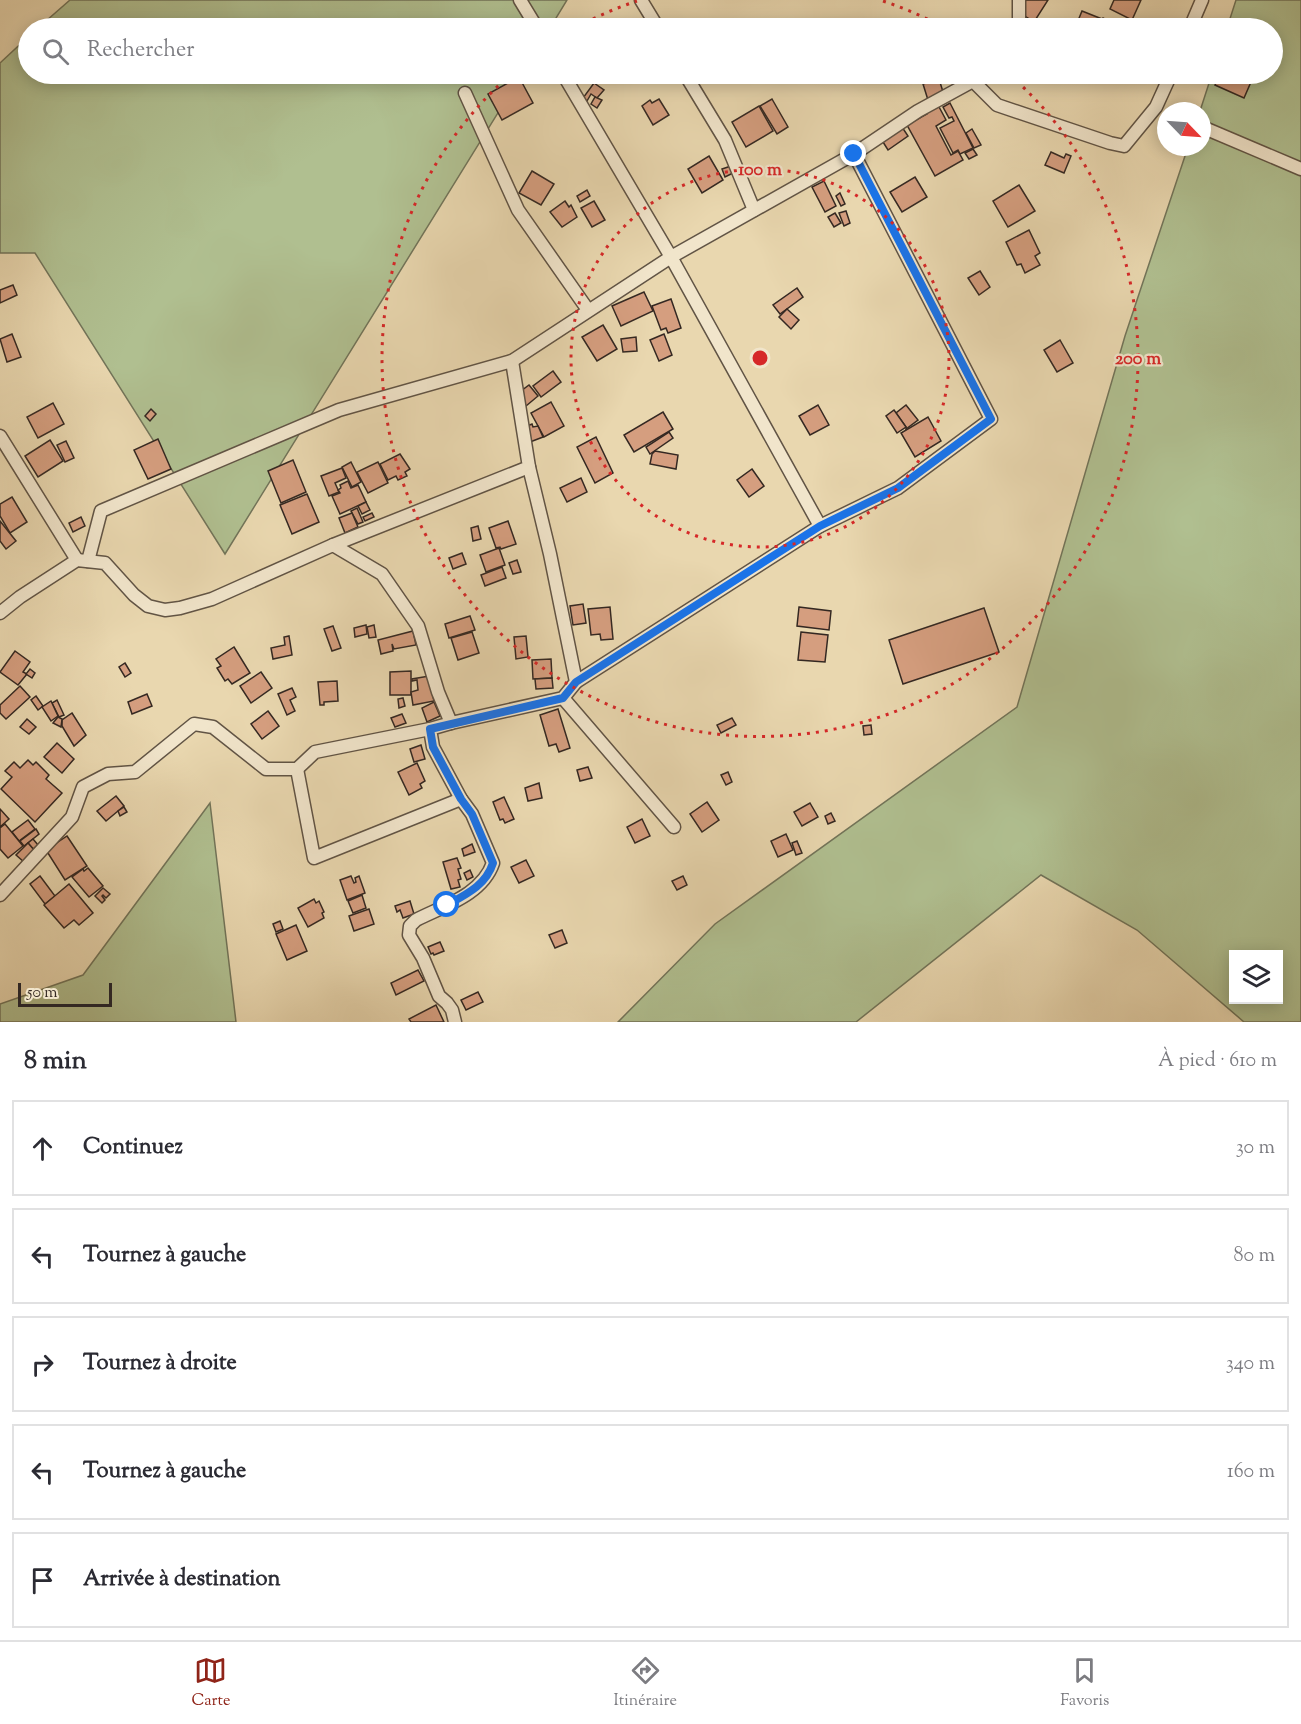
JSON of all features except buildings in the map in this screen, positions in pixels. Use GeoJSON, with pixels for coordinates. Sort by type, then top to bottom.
{"type":"FeatureCollection","features":[{"type":"Feature","properties":{"kind":"street"},"geometry":{"type":"LineString","coordinates":[[520,0],[531,18]]}},
{"type":"Feature","properties":{"kind":"street"},"geometry":{"type":"LineString","coordinates":[[641,0],[652,18]]}},
{"type":"Feature","properties":{"kind":"street"},"geometry":{"type":"LineString","coordinates":[[1019,0],[1019,18]]}},
{"type":"Feature","properties":{"kind":"street"},"geometry":{"type":"LineString","coordinates":[[1194,18],[1202,0]]}},
{"type":"Feature","properties":{"kind":"street"},"geometry":{"type":"LineString","coordinates":[[569,84],[671,257],[820,526]]}},
{"type":"Feature","properties":{"kind":"street"},"geometry":{"type":"LineString","coordinates":[[691,84],[725,140],[754,210]]}},
{"type":"Feature","properties":{"kind":"street"},"geometry":{"type":"LineString","coordinates":[[83,560],[101,511],[339,410],[512,362],[671,257],[854,154],[918,111],[965,84]]}},
{"type":"Feature","properties":{"kind":"street"},"geometry":{"type":"LineString","coordinates":[[982,84],[997,105],[1124,146],[1157,114]]}},
{"type":"Feature","properties":{"kind":"street"},"geometry":{"type":"LineString","coordinates":[[1163,102],[1168,84]]}},
{"type":"Feature","properties":{"kind":"street"},"geometry":{"type":"LineString","coordinates":[[465,93],[518,210],[588,310]]}},
{"type":"Feature","properties":{"kind":"street"},"geometry":{"type":"LineString","coordinates":[[1211,131],[1301,169]]}},
{"type":"Feature","properties":{"kind":"street"},"geometry":{"type":"LineString","coordinates":[[0,895],[72,818],[83,787],[108,774],[135,772],[194,724],[213,727],[266,769],[297,770],[315,752],[430,729],[563,698],[576,682],[820,526],[898,488],[991,419],[854,154]]}},
{"type":"Feature","properties":{"kind":"street"},"geometry":{"type":"LineString","coordinates":[[512,362],[529,467],[550,554],[576,682]]}},
{"type":"Feature","properties":{"kind":"street"},"geometry":{"type":"LineString","coordinates":[[0,436],[83,560]]}},
{"type":"Feature","properties":{"kind":"street"},"geometry":{"type":"LineString","coordinates":[[0,613],[20,597],[83,560],[105,563],[134,595],[148,606],[165,610],[212,599],[333,545],[529,467]]}},
{"type":"Feature","properties":{"kind":"street"},"geometry":{"type":"LineString","coordinates":[[333,545],[382,574],[418,626],[438,692],[451,723]]}},
{"type":"Feature","properties":{"kind":"street"},"geometry":{"type":"LineString","coordinates":[[563,698],[674,827]]}},
{"type":"Feature","properties":{"kind":"street"},"geometry":{"type":"LineString","coordinates":[[430,729],[433,747],[461,799],[472,814],[493,863],[489,874],[473,890],[416,920],[410,926],[409,935],[423,958],[439,996],[452,1010],[455,1022]]}},
{"type":"Feature","properties":{"kind":"street"},"geometry":{"type":"LineString","coordinates":[[297,770],[314,858],[461,799]]}},
{"type":"Feature","properties":{"kind":"green space"},"geometry":{"type":"Polygon","coordinates":[[[70,0],[567,0],[556,18],[49,18],[70,0]]]}},
{"type":"Feature","properties":{"kind":"green space"},"geometry":{"type":"Polygon","coordinates":[[[1236,0],[1301,0],[1301,1022],[1244,1022],[1137,930],[1041,875],[856,1022],[618,1022],[715,924],[1017,707],[1125,336],[1185,156],[1211,156],[1211,102],[1203,102],[1209,84],[1283,84],[1283,18],[1230,18],[1236,0]]]}},
{"type":"Feature","properties":{"kind":"green space"},"geometry":{"type":"Polygon","coordinates":[[[18,46],[18,84],[516,84],[225,554],[35,253],[0,253],[0,63],[18,46]]]}},
{"type":"Feature","properties":{"kind":"green space"},"geometry":{"type":"Polygon","coordinates":[[[210,803],[236,1022],[0,1022],[0,1004],[83,975],[210,803]]]}},
{"type":"Feature","properties":{"kind":"route"},"geometry":{"type":"LineString","coordinates":[[447,905],[473,890],[489,874],[493,863],[472,814],[461,799],[433,747],[430,729],[563,698],[576,682],[820,526],[898,488],[991,419],[854,154]]}}]}
